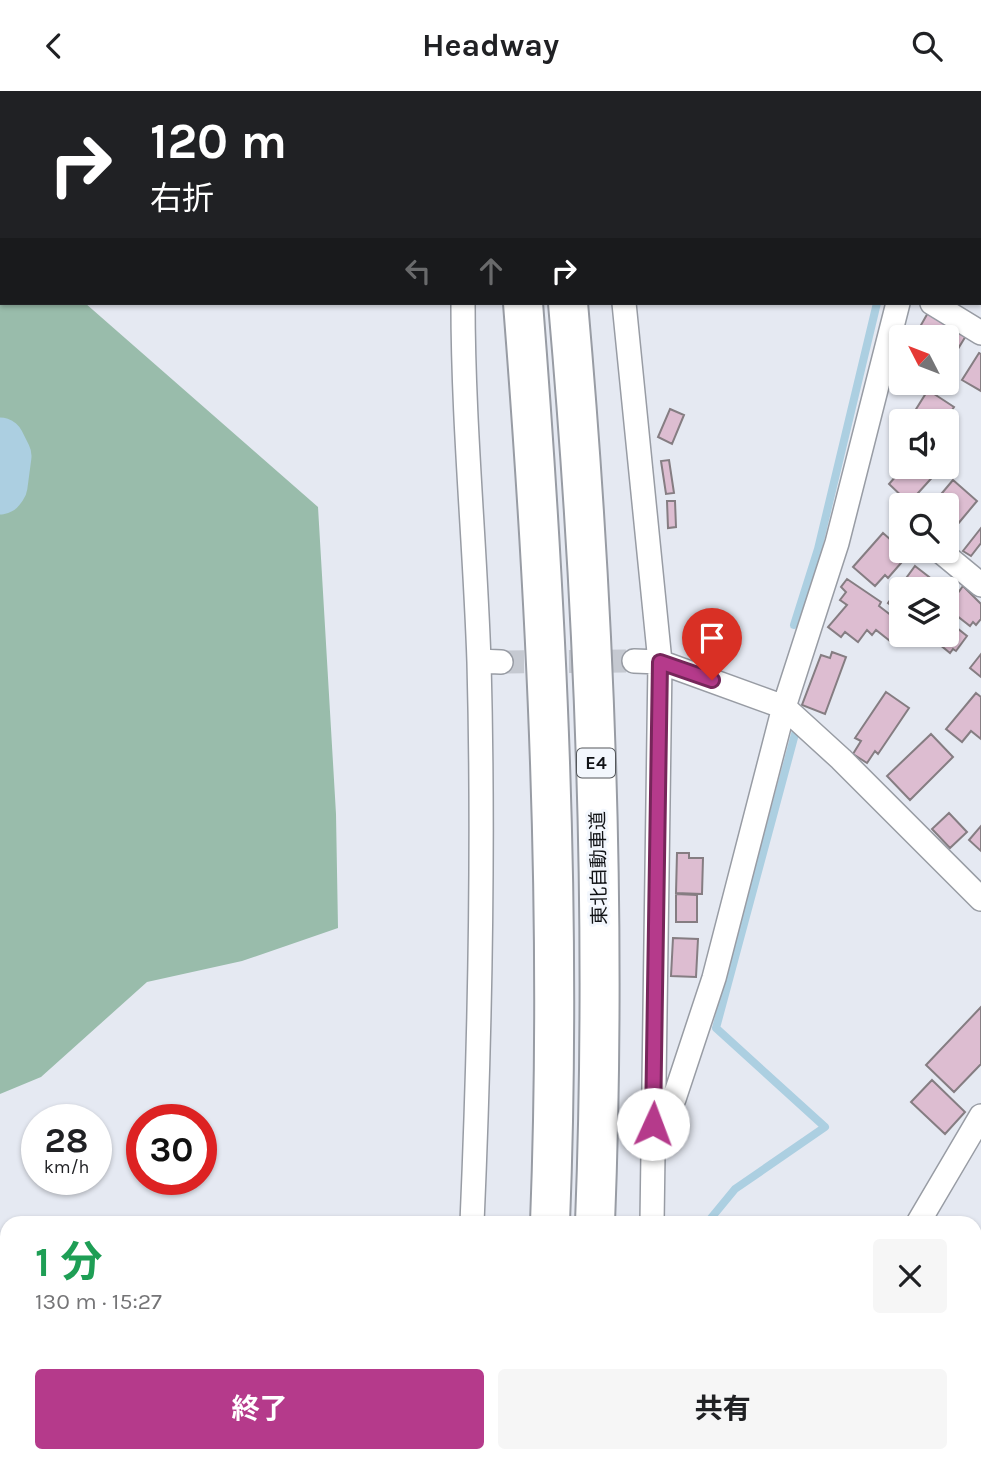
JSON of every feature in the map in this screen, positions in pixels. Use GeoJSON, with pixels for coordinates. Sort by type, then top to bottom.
{"type":"FeatureCollection","features":[{"type":"Feature","properties":{"kind":"highway","name":"E4"},"geometry":{"type":"LineString","coordinates":[[523,305],[537,474],[551,732],[554,1009],[550,1216]]}},
{"type":"Feature","properties":{"kind":"highway","name":"東北自動車道"},"geometry":{"type":"LineString","coordinates":[[568,305],[583,469],[596,726],[600,1013],[595,1216]]}},
{"type":"Feature","properties":{"kind":"street"},"geometry":{"type":"LineString","coordinates":[[463,305],[463,388],[490,662],[472,1216]]}},
{"type":"Feature","properties":{"kind":"street"},"geometry":{"type":"LineString","coordinates":[[624,305],[660,662],[652,1216]]}},
{"type":"Feature","properties":{"kind":"street"},"geometry":{"type":"LineString","coordinates":[[653,1124],[674,1099],[714,978],[784,707],[837,543],[897,305]]}},
{"type":"Feature","properties":{"kind":"street"},"geometry":{"type":"LineString","coordinates":[[935,305],[981,333]]}},
{"type":"Feature","properties":{"kind":"street"},"geometry":{"type":"LineString","coordinates":[[954,563],[981,585]]}},
{"type":"Feature","properties":{"kind":"street"},"geometry":{"type":"LineString","coordinates":[[634,661],[660,662],[784,707],[841,759],[981,899]]}},
{"type":"Feature","properties":{"kind":"street"},"geometry":{"type":"LineString","coordinates":[[922,1216],[981,1116]]}},
{"type":"Feature","properties":{"kind":"green space"},"geometry":{"type":"Polygon","coordinates":[[[0,305],[87,305],[318,507],[336,814],[338,928],[242,961],[147,982],[41,1077],[0,1094],[0,305]]]}},
{"type":"Feature","properties":{"kind":"building"},"geometry":{"type":"Polygon","coordinates":[[[929,311],[952,325],[921,325],[929,311]]]}},
{"type":"Feature","properties":{"kind":"building"},"geometry":{"type":"Polygon","coordinates":[[[959,329],[967,334],[959,347],[959,329]]]}},
{"type":"Feature","properties":{"kind":"building"},"geometry":{"type":"Polygon","coordinates":[[[979,353],[981,354],[981,391],[962,380],[979,353]]]}},
{"type":"Feature","properties":{"kind":"building"},"geometry":{"type":"Polygon","coordinates":[[[925,395],[936,395],[954,407],[953,409],[916,409],[925,395]]]}},
{"type":"Feature","properties":{"kind":"building"},"geometry":{"type":"Polygon","coordinates":[[[670,409],[684,415],[672,444],[658,437],[670,409]]]}},
{"type":"Feature","properties":{"kind":"building"},"geometry":{"type":"Polygon","coordinates":[[[669,460],[674,493],[666,494],[661,461],[669,460]]]}},
{"type":"Feature","properties":{"kind":"building"},"geometry":{"type":"Polygon","coordinates":[[[893,479],[931,479],[918,493],[898,493],[889,484],[893,479]]]}},
{"type":"Feature","properties":{"kind":"building"},"geometry":{"type":"Polygon","coordinates":[[[953,480],[977,501],[959,523],[959,493],[942,493],[953,480]]]}},
{"type":"Feature","properties":{"kind":"building"},"geometry":{"type":"Polygon","coordinates":[[[667,501],[675,501],[676,527],[668,528],[667,501]]]}},
{"type":"Feature","properties":{"kind":"building"},"geometry":{"type":"Polygon","coordinates":[[[981,528],[981,543],[971,556],[963,551],[981,528]]]}},
{"type":"Feature","properties":{"kind":"building"},"geometry":{"type":"Polygon","coordinates":[[[883,533],[889,538],[889,563],[901,563],[888,578],[885,575],[875,586],[853,567],[883,533]]]}},
{"type":"Feature","properties":{"kind":"building"},"geometry":{"type":"Polygon","coordinates":[[[915,566],[929,577],[907,577],[915,566]]]}},
{"type":"Feature","properties":{"kind":"building"},"geometry":{"type":"Polygon","coordinates":[[[847,579],[881,602],[879,606],[889,614],[889,640],[876,630],[872,635],[867,630],[858,642],[845,632],[841,637],[828,627],[847,605],[840,600],[846,592],[841,587],[847,579]]]}},
{"type":"Feature","properties":{"kind":"building"},"geometry":{"type":"Polygon","coordinates":[[[963,586],[981,604],[981,619],[976,625],[973,622],[970,626],[959,617],[959,592],[963,586]]]}},
{"type":"Feature","properties":{"kind":"building"},"geometry":{"type":"Polygon","coordinates":[[[959,630],[967,636],[959,647],[959,630]]]}},
{"type":"Feature","properties":{"kind":"building"},"geometry":{"type":"Polygon","coordinates":[[[943,647],[959,647],[956,651],[953,649],[950,653],[943,647]]]}},
{"type":"Feature","properties":{"kind":"building"},"geometry":{"type":"Polygon","coordinates":[[[832,652],[846,657],[825,714],[802,705],[821,655],[830,658],[832,652]]]}},
{"type":"Feature","properties":{"kind":"building"},"geometry":{"type":"Polygon","coordinates":[[[981,654],[981,677],[970,668],[981,654]]]}},
{"type":"Feature","properties":{"kind":"building"},"geometry":{"type":"Polygon","coordinates":[[[886,692],[909,708],[878,754],[875,751],[867,763],[853,754],[861,741],[855,738],[886,692]]]}},
{"type":"Feature","properties":{"kind":"building"},"geometry":{"type":"Polygon","coordinates":[[[976,693],[981,697],[981,739],[971,731],[962,742],[946,729],[976,693]]]}},
{"type":"Feature","properties":{"kind":"building"},"geometry":{"type":"Polygon","coordinates":[[[931,734],[953,757],[910,800],[887,776],[931,734]]]}},
{"type":"Feature","properties":{"kind":"building"},"geometry":{"type":"Polygon","coordinates":[[[949,813],[967,832],[950,848],[932,829],[949,813]]]}},
{"type":"Feature","properties":{"kind":"building"},"geometry":{"type":"Polygon","coordinates":[[[981,826],[981,851],[969,840],[981,826]]]}},
{"type":"Feature","properties":{"kind":"building"},"geometry":{"type":"Polygon","coordinates":[[[677,853],[689,853],[689,858],[703,858],[702,894],[676,893],[677,853]]]}},
{"type":"Feature","properties":{"kind":"building"},"geometry":{"type":"Polygon","coordinates":[[[676,894],[697,895],[697,922],[676,922],[676,894]]]}},
{"type":"Feature","properties":{"kind":"building"},"geometry":{"type":"Polygon","coordinates":[[[673,938],[698,939],[696,977],[671,976],[673,938]]]}},
{"type":"Feature","properties":{"kind":"building"},"geometry":{"type":"Polygon","coordinates":[[[981,1007],[981,1064],[954,1092],[926,1065],[981,1007]]]}},
{"type":"Feature","properties":{"kind":"building"},"geometry":{"type":"Polygon","coordinates":[[[932,1080],[965,1112],[945,1134],[911,1102],[932,1080]]]}},
{"type":"Feature","properties":{"kind":"waterway"},"geometry":{"type":"LineString","coordinates":[[794,625],[818,549],[877,305]]}},
{"type":"Feature","properties":{"kind":"waterway"},"geometry":{"type":"LineString","coordinates":[[0,442],[7,456],[3,486],[0,490]]}},
{"type":"Feature","properties":{"kind":"waterway"},"geometry":{"type":"LineString","coordinates":[[713,1216],[735,1189],[825,1127],[716,1028],[795,734]]}},
{"type":"Feature","properties":{"kind":"tunnel"},"geometry":{"type":"LineString","coordinates":[[501,662],[634,661]]}},
{"type":"Feature","properties":{"kind":"route"},"geometry":{"type":"LineString","coordinates":[[653,1124],[660,662],[712,680]]}}]}
